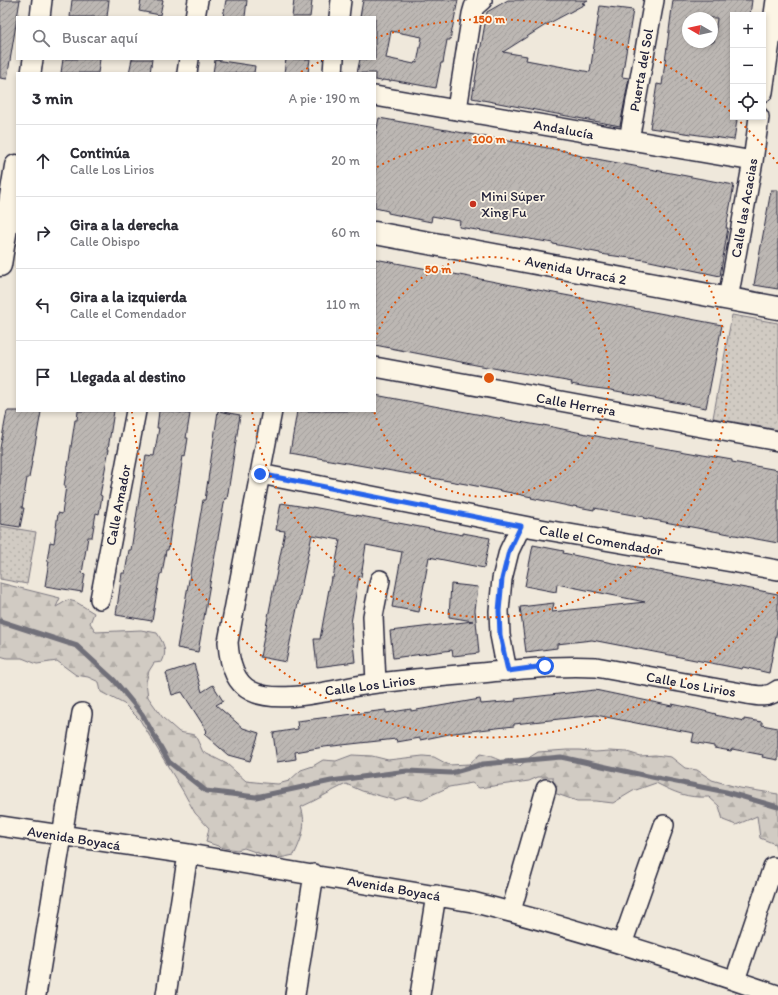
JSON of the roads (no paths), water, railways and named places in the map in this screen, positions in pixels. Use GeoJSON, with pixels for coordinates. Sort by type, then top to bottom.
{"type":"FeatureCollection","features":[{"type":"Feature","properties":{"kind":"street"},"geometry":{"type":"LineString","coordinates":[[40,16],[42,0]]}},
{"type":"Feature","properties":{"kind":"street"},"geometry":{"type":"LineString","coordinates":[[195,16],[198,0]]}},
{"type":"Feature","properties":{"kind":"street"},"geometry":{"type":"LineString","coordinates":[[339,16],[342,0]]}},
{"type":"Feature","properties":{"kind":"street"},"geometry":{"type":"LineString","coordinates":[[457,109],[472,14],[474,7],[482,0]]}},
{"type":"Feature","properties":{"kind":"street","name":"Puerta del Sol"},"geometry":{"type":"LineString","coordinates":[[628,140],[654,0]]}},
{"type":"Feature","properties":{"kind":"street"},"geometry":{"type":"LineString","coordinates":[[764,84],[776,0]]}},
{"type":"Feature","properties":{"kind":"street"},"geometry":{"type":"LineString","coordinates":[[31,72],[33,60]]}},
{"type":"Feature","properties":{"kind":"street"},"geometry":{"type":"LineString","coordinates":[[187,72],[189,60]]}},
{"type":"Feature","properties":{"kind":"street"},"geometry":{"type":"LineString","coordinates":[[333,72],[334,60]]}},
{"type":"Feature","properties":{"kind":"street","name":"Andalucía"},"geometry":{"type":"LineString","coordinates":[[376,96],[753,161]]}},
{"type":"Feature","properties":{"kind":"street","name":"Calle las Acacias"},"geometry":{"type":"LineString","coordinates":[[728,299],[753,161],[759,120]]}},
{"type":"Feature","properties":{"kind":"street"},"geometry":{"type":"LineString","coordinates":[[0,265],[13,164]]}},
{"type":"Feature","properties":{"kind":"street","name":"Avenida Urracá 2"},"geometry":{"type":"LineString","coordinates":[[376,233],[778,308]]}},
{"type":"Feature","properties":{"kind":"street","name":"Calle Herrera"},"geometry":{"type":"LineString","coordinates":[[376,367],[778,440]]}},
{"type":"Feature","properties":{"kind":"street","name":"Calle Amador"},"geometry":{"type":"LineString","coordinates":[[100,600],[136,412]]}},
{"type":"Feature","properties":{"kind":"street","name":"Calle Los Lirios"},"geometry":{"type":"LineString","coordinates":[[272,412],[228,642],[229,658],[233,671],[241,683],[250,691],[265,696],[282,698],[376,683],[508,671],[545,666],[596,667],[760,696],[770,695],[778,690]]}},
{"type":"Feature","properties":{"kind":"street","name":"Calle el Comendador"},"geometry":{"type":"LineString","coordinates":[[260,474],[521,526],[778,570]]}},
{"type":"Feature","properties":{"kind":"street"},"geometry":{"type":"LineString","coordinates":[[508,671],[500,635],[499,611],[502,579],[509,551],[521,526]]}},
{"type":"Feature","properties":{"kind":"street"},"geometry":{"type":"LineString","coordinates":[[376,683],[373,616],[380,580]]}},
{"type":"Feature","properties":{"kind":"street"},"geometry":{"type":"LineString","coordinates":[[36,995],[82,713]]}},
{"type":"Feature","properties":{"kind":"street"},"geometry":{"type":"LineString","coordinates":[[511,912],[546,789]]}},
{"type":"Feature","properties":{"kind":"street"},"geometry":{"type":"LineString","coordinates":[[622,944],[664,825]]}},
{"type":"Feature","properties":{"kind":"street","name":"Avenida Boyacá"},"geometry":{"type":"LineString","coordinates":[[0,826],[314,874],[472,902],[622,944],[777,995]]}},
{"type":"Feature","properties":{"kind":"street"},"geometry":{"type":"LineString","coordinates":[[166,995],[188,854]]}},
{"type":"Feature","properties":{"kind":"street"},"geometry":{"type":"LineString","coordinates":[[735,980],[773,867]]}},
{"type":"Feature","properties":{"kind":"street"},"geometry":{"type":"LineString","coordinates":[[295,995],[314,874]]}},
{"type":"Feature","properties":{"kind":"street"},"geometry":{"type":"LineString","coordinates":[[420,995],[436,895]]}},
{"type":"Feature","properties":{"kind":"waterway"},"geometry":{"type":"LineString","coordinates":[[0,621],[77,646],[114,680],[142,714],[169,762],[206,791],[256,797],[331,781],[407,771],[451,773],[483,764],[561,757],[726,792],[778,807]]}},
{"type":"Feature","properties":{"kind":"place","name":"Mini Súper Xing Fu"},"geometry":{"type":"Point","coordinates":[473,204]}}]}
